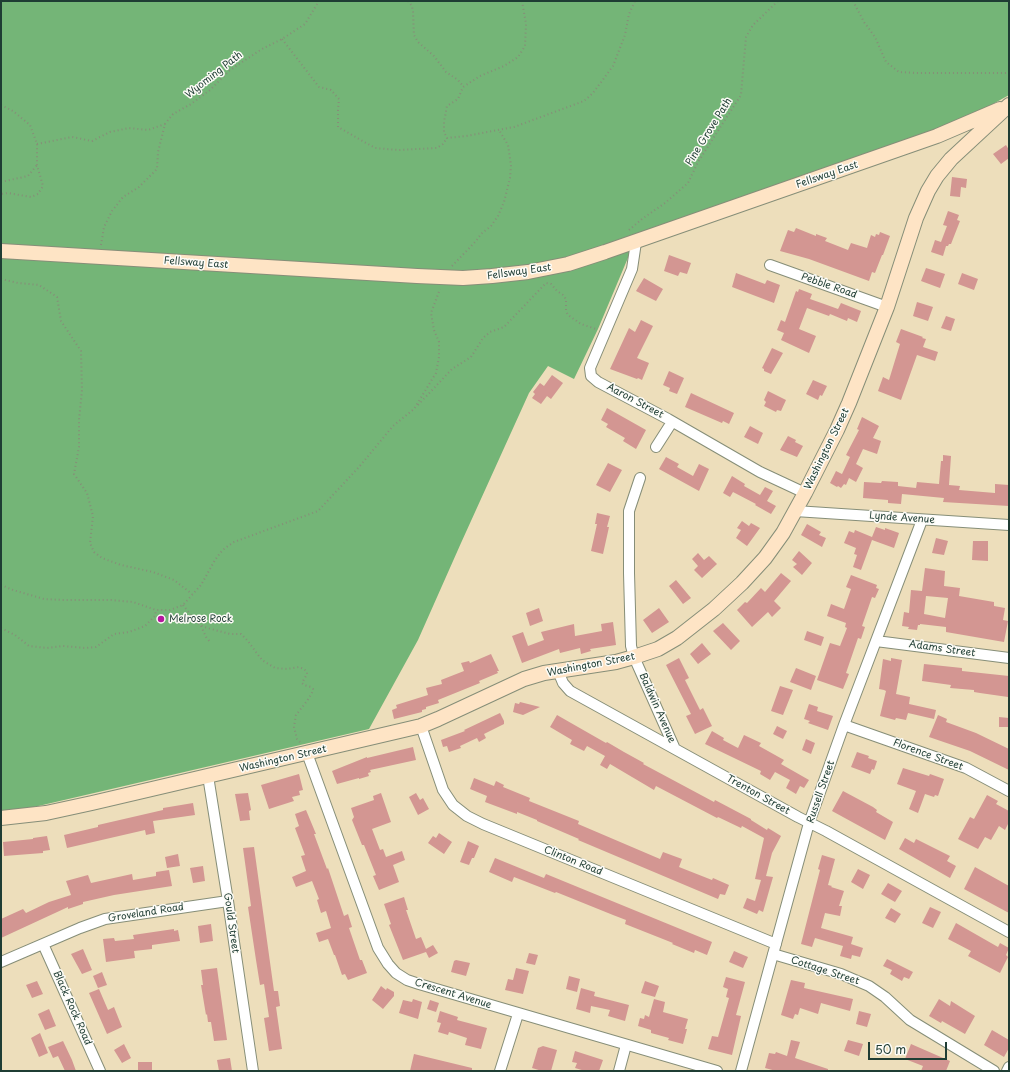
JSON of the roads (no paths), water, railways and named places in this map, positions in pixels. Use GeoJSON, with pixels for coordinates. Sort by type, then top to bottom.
{"type":"FeatureCollection","features":[{"type":"Feature","properties":{"kind":"main road","name":"Fellsway East"},"geometry":{"type":"LineString","coordinates":[[1,251],[444,277],[492,276],[528,272],[568,264],[636,242],[937,136],[1009,105]]}},
{"type":"Feature","properties":{"kind":"main road","name":"Washington Street"},"geometry":{"type":"LineString","coordinates":[[1,818],[46,813],[421,726],[517,681],[558,671],[634,657],[658,649],[677,638],[714,609],[742,583],[765,558],[783,533],[837,430],[849,403],[887,307],[916,218],[924,199],[931,186],[951,159],[1009,105]]}},
{"type":"Feature","properties":{"kind":"street","name":"Aaron Street"},"geometry":{"type":"LineString","coordinates":[[636,242],[632,268],[590,368],[592,377],[598,382],[760,472],[805,493]]}},
{"type":"Feature","properties":{"kind":"street","name":"Pebble Road"},"geometry":{"type":"LineString","coordinates":[[770,266],[887,307]]}},
{"type":"Feature","properties":{"kind":"street"},"geometry":{"type":"LineString","coordinates":[[656,447],[672,422]]}},
{"type":"Feature","properties":{"kind":"street","name":"Baldwin Avenue"},"geometry":{"type":"LineString","coordinates":[[640,478],[630,511],[629,573],[631,646],[634,657],[675,749]]}},
{"type":"Feature","properties":{"kind":"street","name":"Lynde Avenue"},"geometry":{"type":"LineString","coordinates":[[795,511],[1009,525]]}},
{"type":"Feature","properties":{"kind":"street","name":"Russell Street"},"geometry":{"type":"LineString","coordinates":[[741,1071],[810,823],[844,724],[922,520]]}},
{"type":"Feature","properties":{"kind":"street","name":"Adams Street"},"geometry":{"type":"LineString","coordinates":[[876,641],[1009,658]]}},
{"type":"Feature","properties":{"kind":"street","name":"Trenton Street"},"geometry":{"type":"LineString","coordinates":[[558,671],[563,683],[570,691],[810,823],[881,860],[1009,932]]}},
{"type":"Feature","properties":{"kind":"street","name":"Florence Street"},"geometry":{"type":"LineString","coordinates":[[844,724],[966,768],[1009,791]]}},
{"type":"Feature","properties":{"kind":"street","name":"Clinton Road"},"geometry":{"type":"LineString","coordinates":[[421,726],[443,790],[453,805],[467,816],[482,824],[776,944]]}},
{"type":"Feature","properties":{"kind":"street","name":"Crescent Avenue"},"geometry":{"type":"LineString","coordinates":[[307,753],[378,948],[388,964],[396,973],[412,982],[717,1071]]}},
{"type":"Feature","properties":{"kind":"street","name":"Gould Street"},"geometry":{"type":"LineString","coordinates":[[208,776],[253,1071]]}},
{"type":"Feature","properties":{"kind":"street","name":"Groveland Road"},"geometry":{"type":"LineString","coordinates":[[1,962],[105,918],[228,901]]}},
{"type":"Feature","properties":{"kind":"street","name":"Black Rock Road"},"geometry":{"type":"LineString","coordinates":[[43,944],[100,1071]]}},
{"type":"Feature","properties":{"kind":"street","name":"Cottage Street"},"geometry":{"type":"LineString","coordinates":[[773,954],[841,974],[869,986],[885,997],[910,1020],[994,1071]]}},
{"type":"Feature","properties":{"kind":"street"},"geometry":{"type":"LineString","coordinates":[[500,1071],[518,1014]]}},
{"type":"Feature","properties":{"kind":"street"},"geometry":{"type":"LineString","coordinates":[[619,1071],[626,1045]]}},
{"type":"Feature","properties":{"kind":"street"},"geometry":{"type":"LineString","coordinates":[[1007,1071],[1009,1067]]}},
{"type":"Feature","properties":{"kind":"place","name":"Melrose Rock"},"geometry":{"type":"Point","coordinates":[161,619]}}]}
